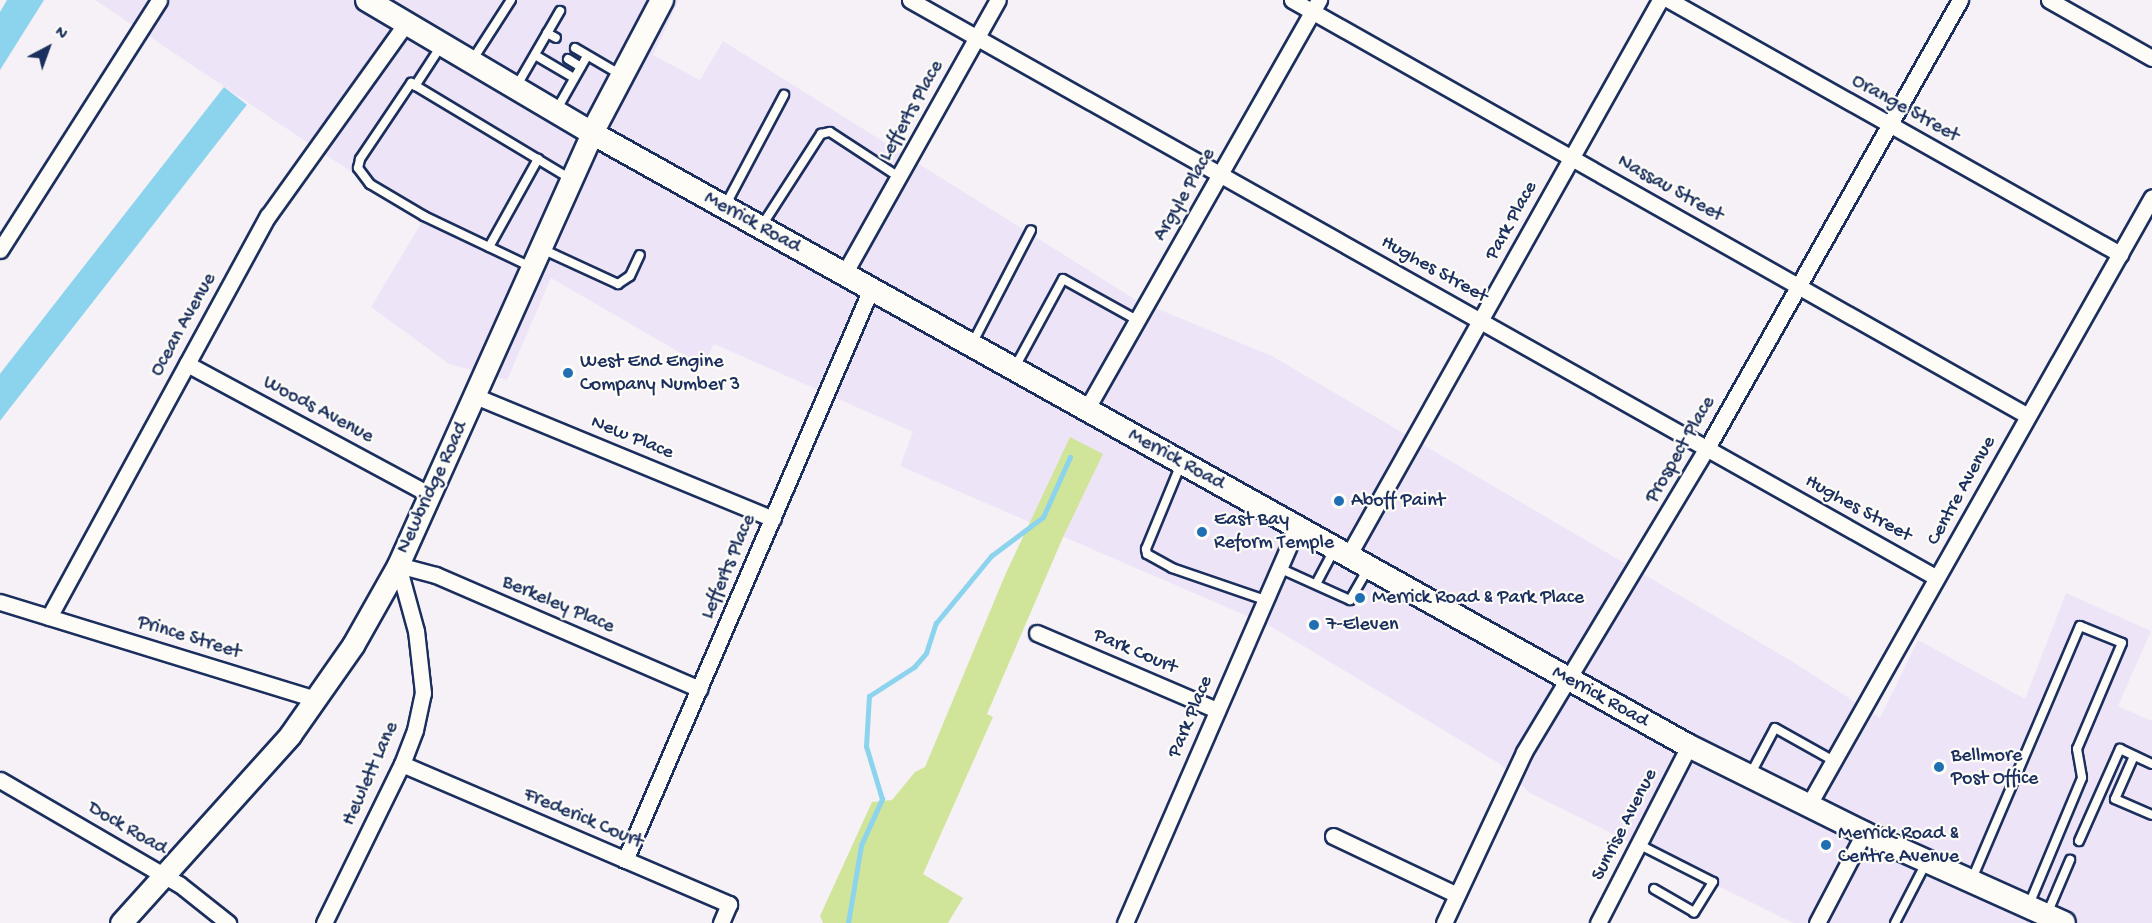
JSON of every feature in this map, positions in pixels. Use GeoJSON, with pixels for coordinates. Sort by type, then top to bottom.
{"type":"FeatureCollection","features":[{"type":"Feature","properties":{"kind":"main road","name":"Merrick Road"},"geometry":{"type":"LineString","coordinates":[[381,4],[406,23],[555,112],[1570,681],[1689,746],[1808,806],[2046,915]]}},
{"type":"Feature","properties":{"kind":"main road","name":"Newbridge Road"},"geometry":{"type":"LineString","coordinates":[[592,133],[657,4]]}},
{"type":"Feature","properties":{"kind":"street"},"geometry":{"type":"LineString","coordinates":[[0,250],[159,0]]}},
{"type":"Feature","properties":{"kind":"street","name":"Hughes Street"},"geometry":{"type":"LineString","coordinates":[[910,0],[1937,578]]}},
{"type":"Feature","properties":{"kind":"street","name":"Lefferts Place"},"geometry":{"type":"LineString","coordinates":[[844,274],[998,0]]}},
{"type":"Feature","properties":{"kind":"street","name":"Nassau Street"},"geometry":{"type":"LineString","coordinates":[[1292,0],[1316,6],[1572,158],[2028,416]]}},
{"type":"Feature","properties":{"kind":"street","name":"Park Place"},"geometry":{"type":"LineString","coordinates":[[1341,553],[1480,320],[1660,0]]}},
{"type":"Feature","properties":{"kind":"street","name":"Orange Street"},"geometry":{"type":"LineString","coordinates":[[1669,0],[2120,254]]}},
{"type":"Feature","properties":{"kind":"street","name":"Prospect Place"},"geometry":{"type":"LineString","coordinates":[[1444,923],[1524,752],[1570,681],[1707,448],[1960,0]]}},
{"type":"Feature","properties":{"kind":"street"},"geometry":{"type":"LineString","coordinates":[[2049,0],[2152,58]]}},
{"type":"Feature","properties":{"kind":"street","name":"Argyle Place"},"geometry":{"type":"LineString","coordinates":[[1086,410],[1316,6]]}},
{"type":"Feature","properties":{"kind":"street","name":"Ocean Avenue"},"geometry":{"type":"LineString","coordinates":[[49,617],[268,216],[406,23]]}},
{"type":"Feature","properties":{"kind":"street","name":"Newbridge Road"},"geometry":{"type":"LineString","coordinates":[[121,923],[256,775],[316,699],[398,565],[538,258],[592,133]]}},
{"type":"Feature","properties":{"kind":"street","name":"Centre Avenue"},"geometry":{"type":"LineString","coordinates":[[1808,806],[2152,197]]}},
{"type":"Feature","properties":{"kind":"street","name":"Lefferts Place"},"geometry":{"type":"LineString","coordinates":[[625,860],[871,289]]}},
{"type":"Feature","properties":{"kind":"street","name":"Woods Avenue"},"geometry":{"type":"LineString","coordinates":[[186,364],[430,495]]}},
{"type":"Feature","properties":{"kind":"street","name":"New Place"},"geometry":{"type":"LineString","coordinates":[[475,396],[773,519]]}},
{"type":"Feature","properties":{"kind":"street","name":"Park Place"},"geometry":{"type":"LineString","coordinates":[[1125,923],[1297,528]]}},
{"type":"Feature","properties":{"kind":"street","name":"Berkeley Place"},"geometry":{"type":"LineString","coordinates":[[398,565],[436,575],[699,689]]}},
{"type":"Feature","properties":{"kind":"street","name":"Hewlett Lane"},"geometry":{"type":"LineString","coordinates":[[324,923],[402,764],[415,730],[423,693],[416,631],[398,565]]}},
{"type":"Feature","properties":{"kind":"street"},"geometry":{"type":"LineString","coordinates":[[0,603],[49,617]]}},
{"type":"Feature","properties":{"kind":"street","name":"Prince Street"},"geometry":{"type":"LineString","coordinates":[[49,617],[316,699]]}},
{"type":"Feature","properties":{"kind":"street","name":"Park Court"},"geometry":{"type":"LineString","coordinates":[[1037,633],[1217,710]]}},
{"type":"Feature","properties":{"kind":"street","name":"Sunrise Avenue"},"geometry":{"type":"LineString","coordinates":[[1598,923],[1689,746]]}},
{"type":"Feature","properties":{"kind":"street","name":"Frederick Court"},"geometry":{"type":"LineString","coordinates":[[402,764],[729,904],[721,923]]}},
{"type":"Feature","properties":{"kind":"street","name":"Dock Road"},"geometry":{"type":"LineString","coordinates":[[0,780],[164,875],[228,923]]}},
{"type":"Feature","properties":{"kind":"street"},"geometry":{"type":"LineString","coordinates":[[1817,923],[1864,833]]}},
{"type":"Feature","properties":{"kind":"street"},"geometry":{"type":"LineString","coordinates":[[1333,836],[1457,895]]}},
{"type":"Feature","properties":{"kind":"lane"},"geometry":{"type":"LineString","coordinates":[[471,62],[511,0]]}},
{"type":"Feature","properties":{"kind":"lane"},"geometry":{"type":"LineString","coordinates":[[516,88],[560,11]]}},
{"type":"Feature","properties":{"kind":"lane"},"geometry":{"type":"LineString","coordinates":[[547,33],[556,38]]}},
{"type":"Feature","properties":{"kind":"lane"},"geometry":{"type":"LineString","coordinates":[[415,86],[442,44]]}},
{"type":"Feature","properties":{"kind":"lane"},"geometry":{"type":"LineString","coordinates":[[541,44],[550,49]]}},
{"type":"Feature","properties":{"kind":"lane"},"geometry":{"type":"LineString","coordinates":[[575,48],[622,76]]}},
{"type":"Feature","properties":{"kind":"lane"},"geometry":{"type":"LineString","coordinates":[[535,55],[574,78]]}},
{"type":"Feature","properties":{"kind":"lane"},"geometry":{"type":"LineString","coordinates":[[555,112],[587,56]]}},
{"type":"Feature","properties":{"kind":"lane"},"geometry":{"type":"LineString","coordinates":[[568,59],[581,67]]}},
{"type":"Feature","properties":{"kind":"lane"},"geometry":{"type":"LineString","coordinates":[[572,180],[411,83],[360,159],[358,168],[361,176],[424,216],[489,247],[538,258],[618,284],[627,280],[640,255]]}},
{"type":"Feature","properties":{"kind":"lane"},"geometry":{"type":"LineString","coordinates":[[724,207],[784,95]]}},
{"type":"Feature","properties":{"kind":"lane"},"geometry":{"type":"LineString","coordinates":[[761,228],[821,134],[830,132],[899,177]]}},
{"type":"Feature","properties":{"kind":"lane"},"geometry":{"type":"LineString","coordinates":[[489,247],[538,159]]}},
{"type":"Feature","properties":{"kind":"lane"},"geometry":{"type":"LineString","coordinates":[[972,346],[1031,230]]}},
{"type":"Feature","properties":{"kind":"lane"},"geometry":{"type":"LineString","coordinates":[[1014,369],[1063,279],[1137,320]]}},
{"type":"Feature","properties":{"kind":"lane"},"geometry":{"type":"LineString","coordinates":[[1181,463],[1146,549],[1147,554],[1172,568],[1265,600]]}},
{"type":"Feature","properties":{"kind":"lane"},"geometry":{"type":"LineString","coordinates":[[1316,584],[1341,553]]}},
{"type":"Feature","properties":{"kind":"lane"},"geometry":{"type":"LineString","coordinates":[[1279,568],[1350,600],[1368,568]]}},
{"type":"Feature","properties":{"kind":"lane"},"geometry":{"type":"LineString","coordinates":[[1971,881],[2080,626],[2122,643],[2077,749],[2082,778],[2046,915]]}},
{"type":"Feature","properties":{"kind":"lane"},"geometry":{"type":"LineString","coordinates":[[1749,776],[1775,728],[1833,760]]}},
{"type":"Feature","properties":{"kind":"lane"},"geometry":{"type":"LineString","coordinates":[[2079,841],[2120,749],[2152,764]]}},
{"type":"Feature","properties":{"kind":"lane"},"geometry":{"type":"LineString","coordinates":[[2134,756],[2115,799],[2152,815]]}},
{"type":"Feature","properties":{"kind":"lane"},"geometry":{"type":"LineString","coordinates":[[1638,844],[1713,882],[1694,912],[1654,889]]}},
{"type":"Feature","properties":{"kind":"lane"},"geometry":{"type":"LineString","coordinates":[[2046,915],[2070,860]]}},
{"type":"Feature","properties":{"kind":"lane"},"geometry":{"type":"LineString","coordinates":[[1895,923],[1927,861]]}},
{"type":"Feature","properties":{"kind":"shaded area"},"geometry":{"type":"Polygon","coordinates":[[[95,0],[679,0],[653,55],[700,80],[723,41],[1136,300],[1272,356],[1793,662],[1880,718],[1918,640],[2025,699],[2066,593],[2151,631],[2118,706],[2152,721],[2152,923],[1793,923],[1530,793],[1500,764],[1270,626],[900,466],[913,432],[714,344],[703,366],[551,278],[507,380],[449,364],[371,307],[423,220],[95,0]]]}},
{"type":"Feature","properties":{"kind":"green space"},"geometry":{"type":"Polygon","coordinates":[[[1070,437],[1103,454],[1064,535],[987,714],[993,717],[923,874],[963,898],[948,923],[823,923],[820,916],[872,802],[892,800],[915,772],[925,767],[1006,573],[1070,437]]]}},
{"type":"Feature","properties":{"kind":"water"},"geometry":{"type":"Polygon","coordinates":[[[7,0],[44,0],[0,70],[0,12],[7,0]]]}},
{"type":"Feature","properties":{"kind":"water"},"geometry":{"type":"Polygon","coordinates":[[[224,87],[247,105],[0,421],[0,374],[224,87]]]}},
{"type":"Feature","properties":{"kind":"waterway"},"geometry":{"type":"LineString","coordinates":[[848,923],[861,845],[882,799],[866,746],[869,696],[914,667],[926,653],[936,623],[991,556],[1043,517],[1070,457]]}},
{"type":"Feature","properties":{"kind":"place","name":"West End Engine Company Number 3"},"geometry":{"type":"Point","coordinates":[568,373]}},
{"type":"Feature","properties":{"kind":"place","name":"Aboff Paint"},"geometry":{"type":"Point","coordinates":[1339,501]}},
{"type":"Feature","properties":{"kind":"place","name":"East Bay Reform Temple"},"geometry":{"type":"Point","coordinates":[1202,532]}},
{"type":"Feature","properties":{"kind":"place","name":"Merrick Road & Park Place"},"geometry":{"type":"Point","coordinates":[1360,598]}},
{"type":"Feature","properties":{"kind":"place","name":"7-Eleven"},"geometry":{"type":"Point","coordinates":[1314,625]}},
{"type":"Feature","properties":{"kind":"place","name":"Bellmore Post Office"},"geometry":{"type":"Point","coordinates":[1939,767]}},
{"type":"Feature","properties":{"kind":"place","name":"Merrick Road & Centre Avenue"},"geometry":{"type":"Point","coordinates":[1826,845]}}]}
